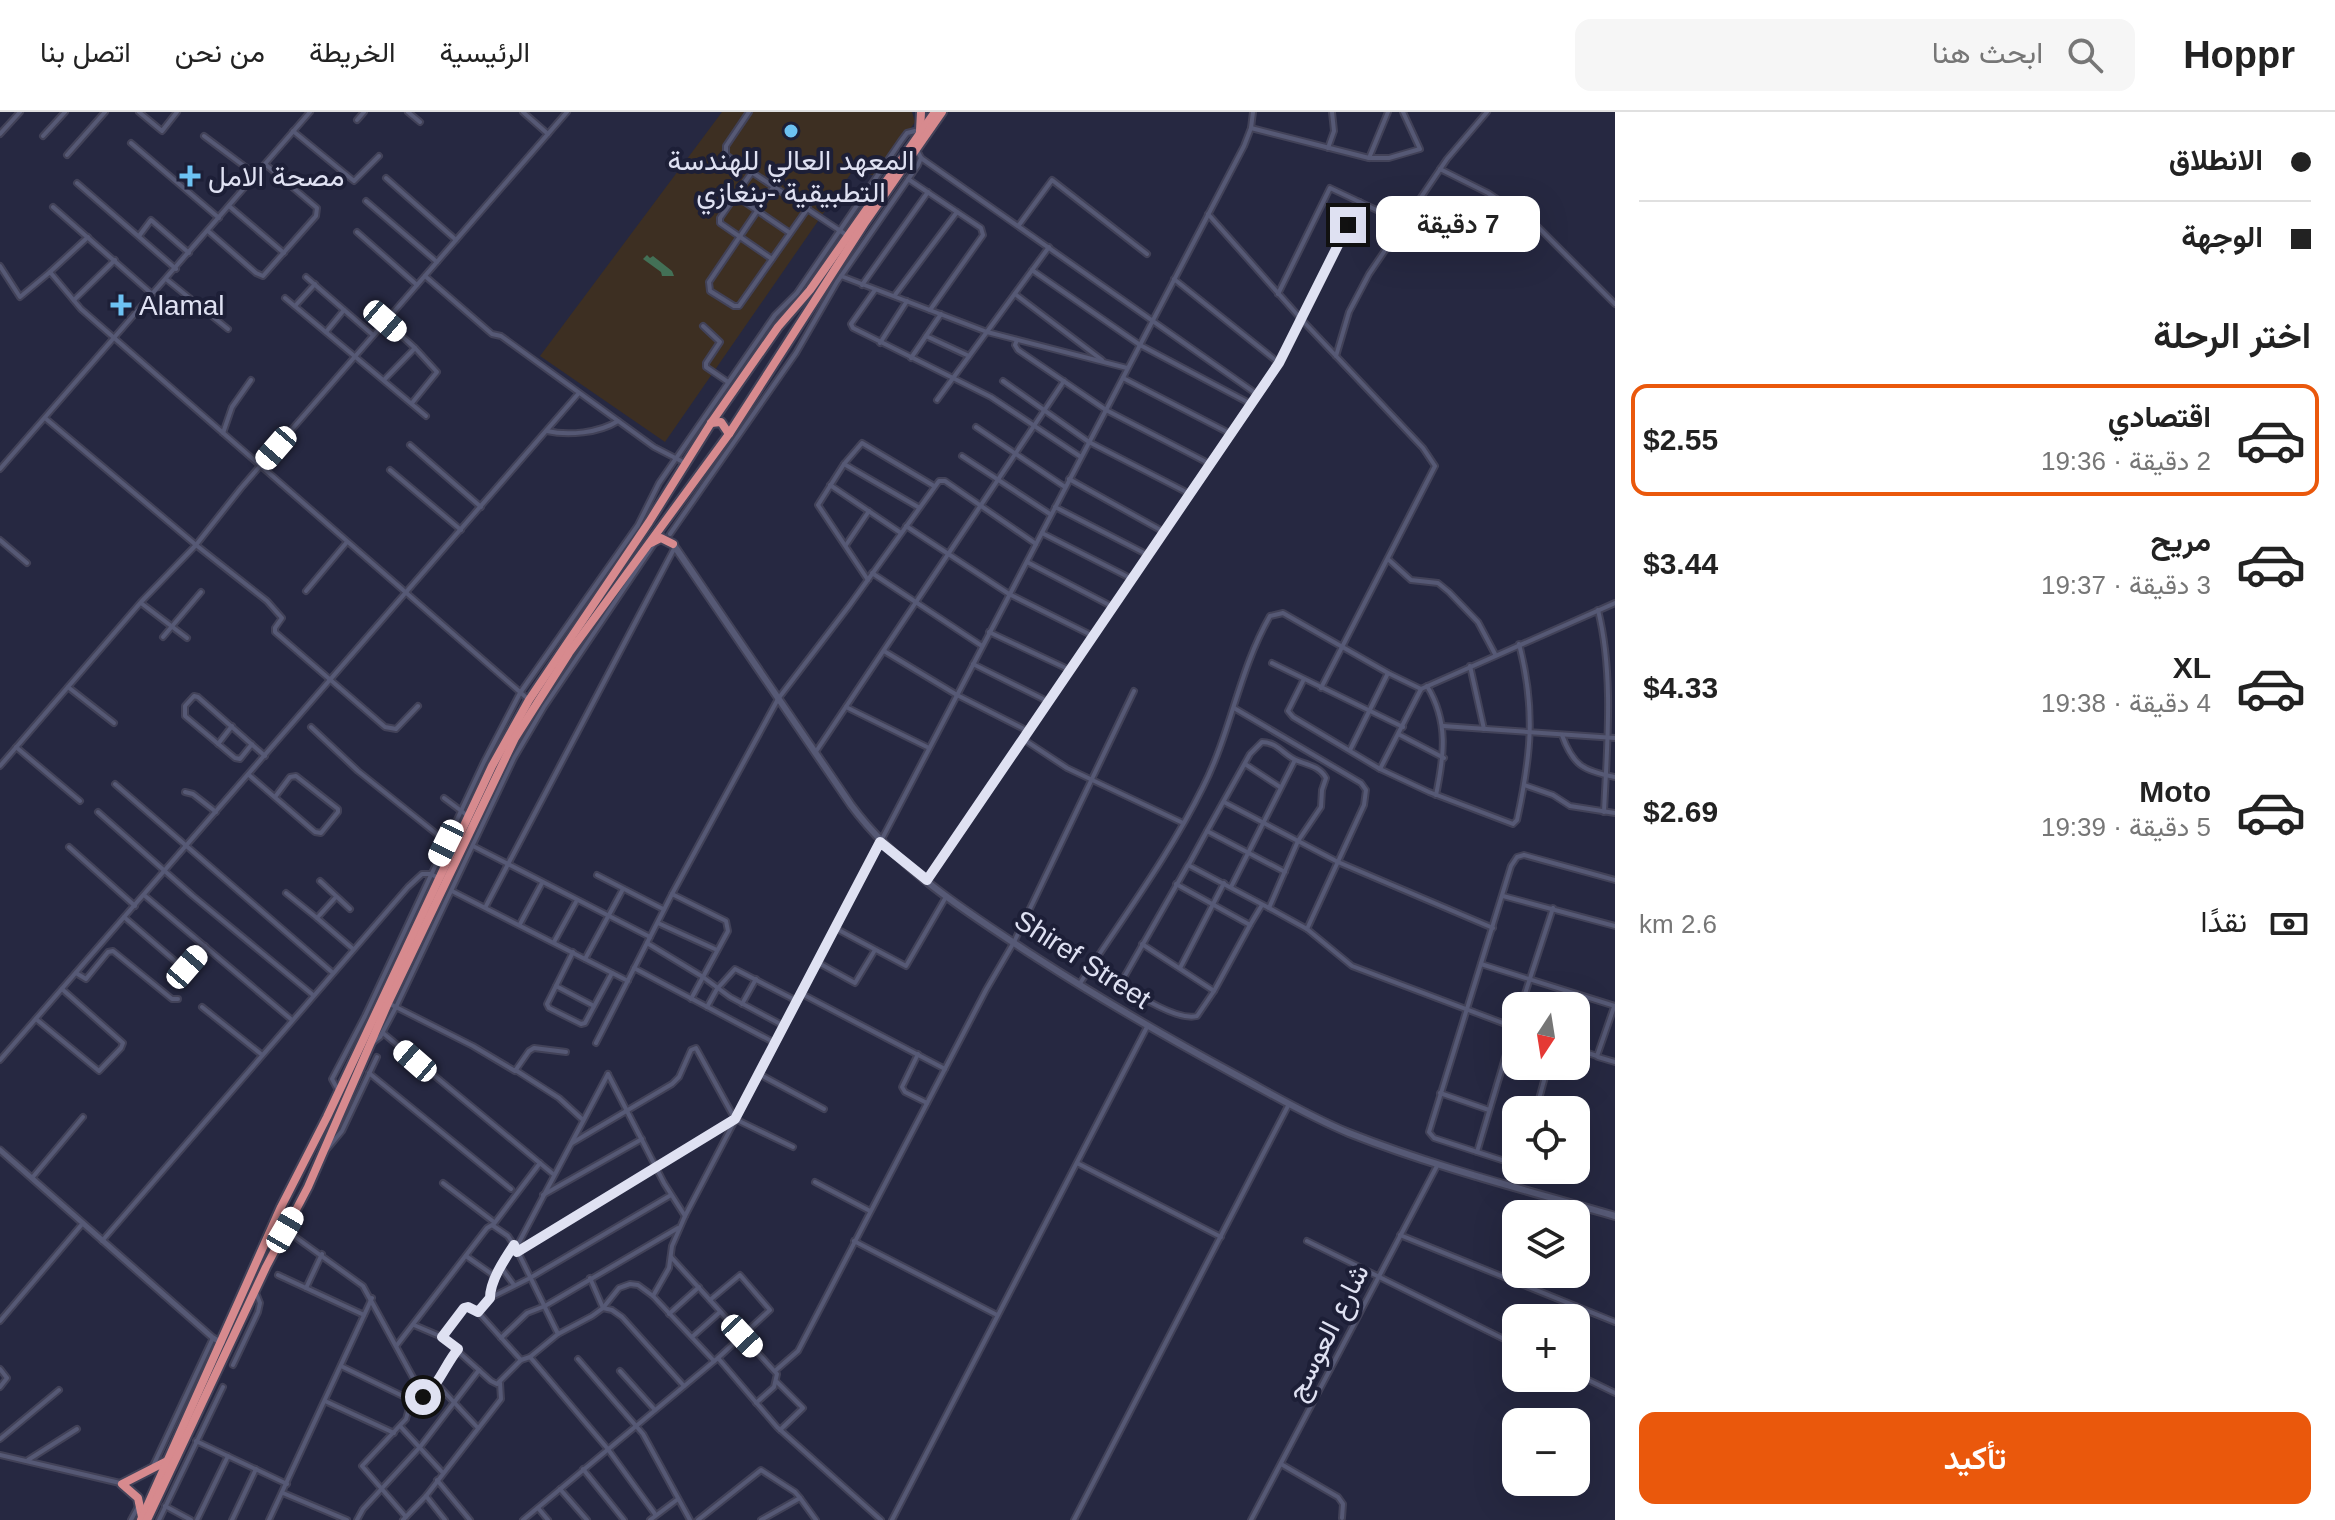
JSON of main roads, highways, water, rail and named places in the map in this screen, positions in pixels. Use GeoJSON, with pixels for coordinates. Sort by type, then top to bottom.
{"type":"FeatureCollection","features":[{"type":"Feature","properties":{"kind":"highway"},"geometry":{"type":"LineString","coordinates":[[919,134],[921,112]]}},
{"type":"Feature","properties":{"kind":"highway"},"geometry":{"type":"LineString","coordinates":[[143,1519],[160,1504],[255,1291],[308,1187],[371,1043],[392,1005],[441,882],[449,845],[471,819],[478,786],[488,764],[687,464],[732,386],[810,290],[844,233],[886,183],[935,112]]}},
{"type":"Feature","properties":{"kind":"highway"},"geometry":{"type":"LineString","coordinates":[[143,1519],[190,1403],[281,1207],[471,819],[534,706],[644,548],[729,434],[864,224],[919,153],[942,112]]}},
{"type":"Feature","properties":{"kind":"highway"},"geometry":{"type":"LineString","coordinates":[[732,386],[738,401],[750,403]]}},
{"type":"Feature","properties":{"kind":"highway"},"geometry":{"type":"LineString","coordinates":[[711,423],[721,422],[729,434]]}},
{"type":"Feature","properties":{"kind":"highway"},"geometry":{"type":"LineString","coordinates":[[672,513],[669,524],[674,546]]}},
{"type":"Feature","properties":{"kind":"highway"},"geometry":{"type":"LineString","coordinates":[[644,548],[658,539],[674,546]]}},
{"type":"Feature","properties":{"kind":"highway"},"geometry":{"type":"LineString","coordinates":[[295,1180],[298,1191],[308,1187]]}},
{"type":"Feature","properties":{"kind":"highway"},"geometry":{"type":"LineString","coordinates":[[281,1207],[291,1202],[295,1212]]}},
{"type":"Feature","properties":{"kind":"highway"},"geometry":{"type":"LineString","coordinates":[[143,1519],[140,1503],[133,1492],[122,1484],[167,1461]]}},
{"type":"Feature","properties":{"kind":"main road","name":"Shiref Street"},"geometry":{"type":"LineString","coordinates":[[674,546],[815,753],[880,842],[947,895],[1079,985],[1147,1027],[1346,1132],[1438,1164],[1615,1216]]}},
{"type":"Feature","properties":{"kind":"place","name":"المعهد العالي للهندسة التطبيقية -بنغازي"},"geometry":{"type":"Point","coordinates":[791,131]}},
{"type":"Feature","properties":{"kind":"place","name":"مصحة الامل"},"geometry":{"type":"Point","coordinates":[190,176]}},
{"type":"Feature","properties":{"kind":"place","name":"Alamal"},"geometry":{"type":"Point","coordinates":[121,305]}}]}
